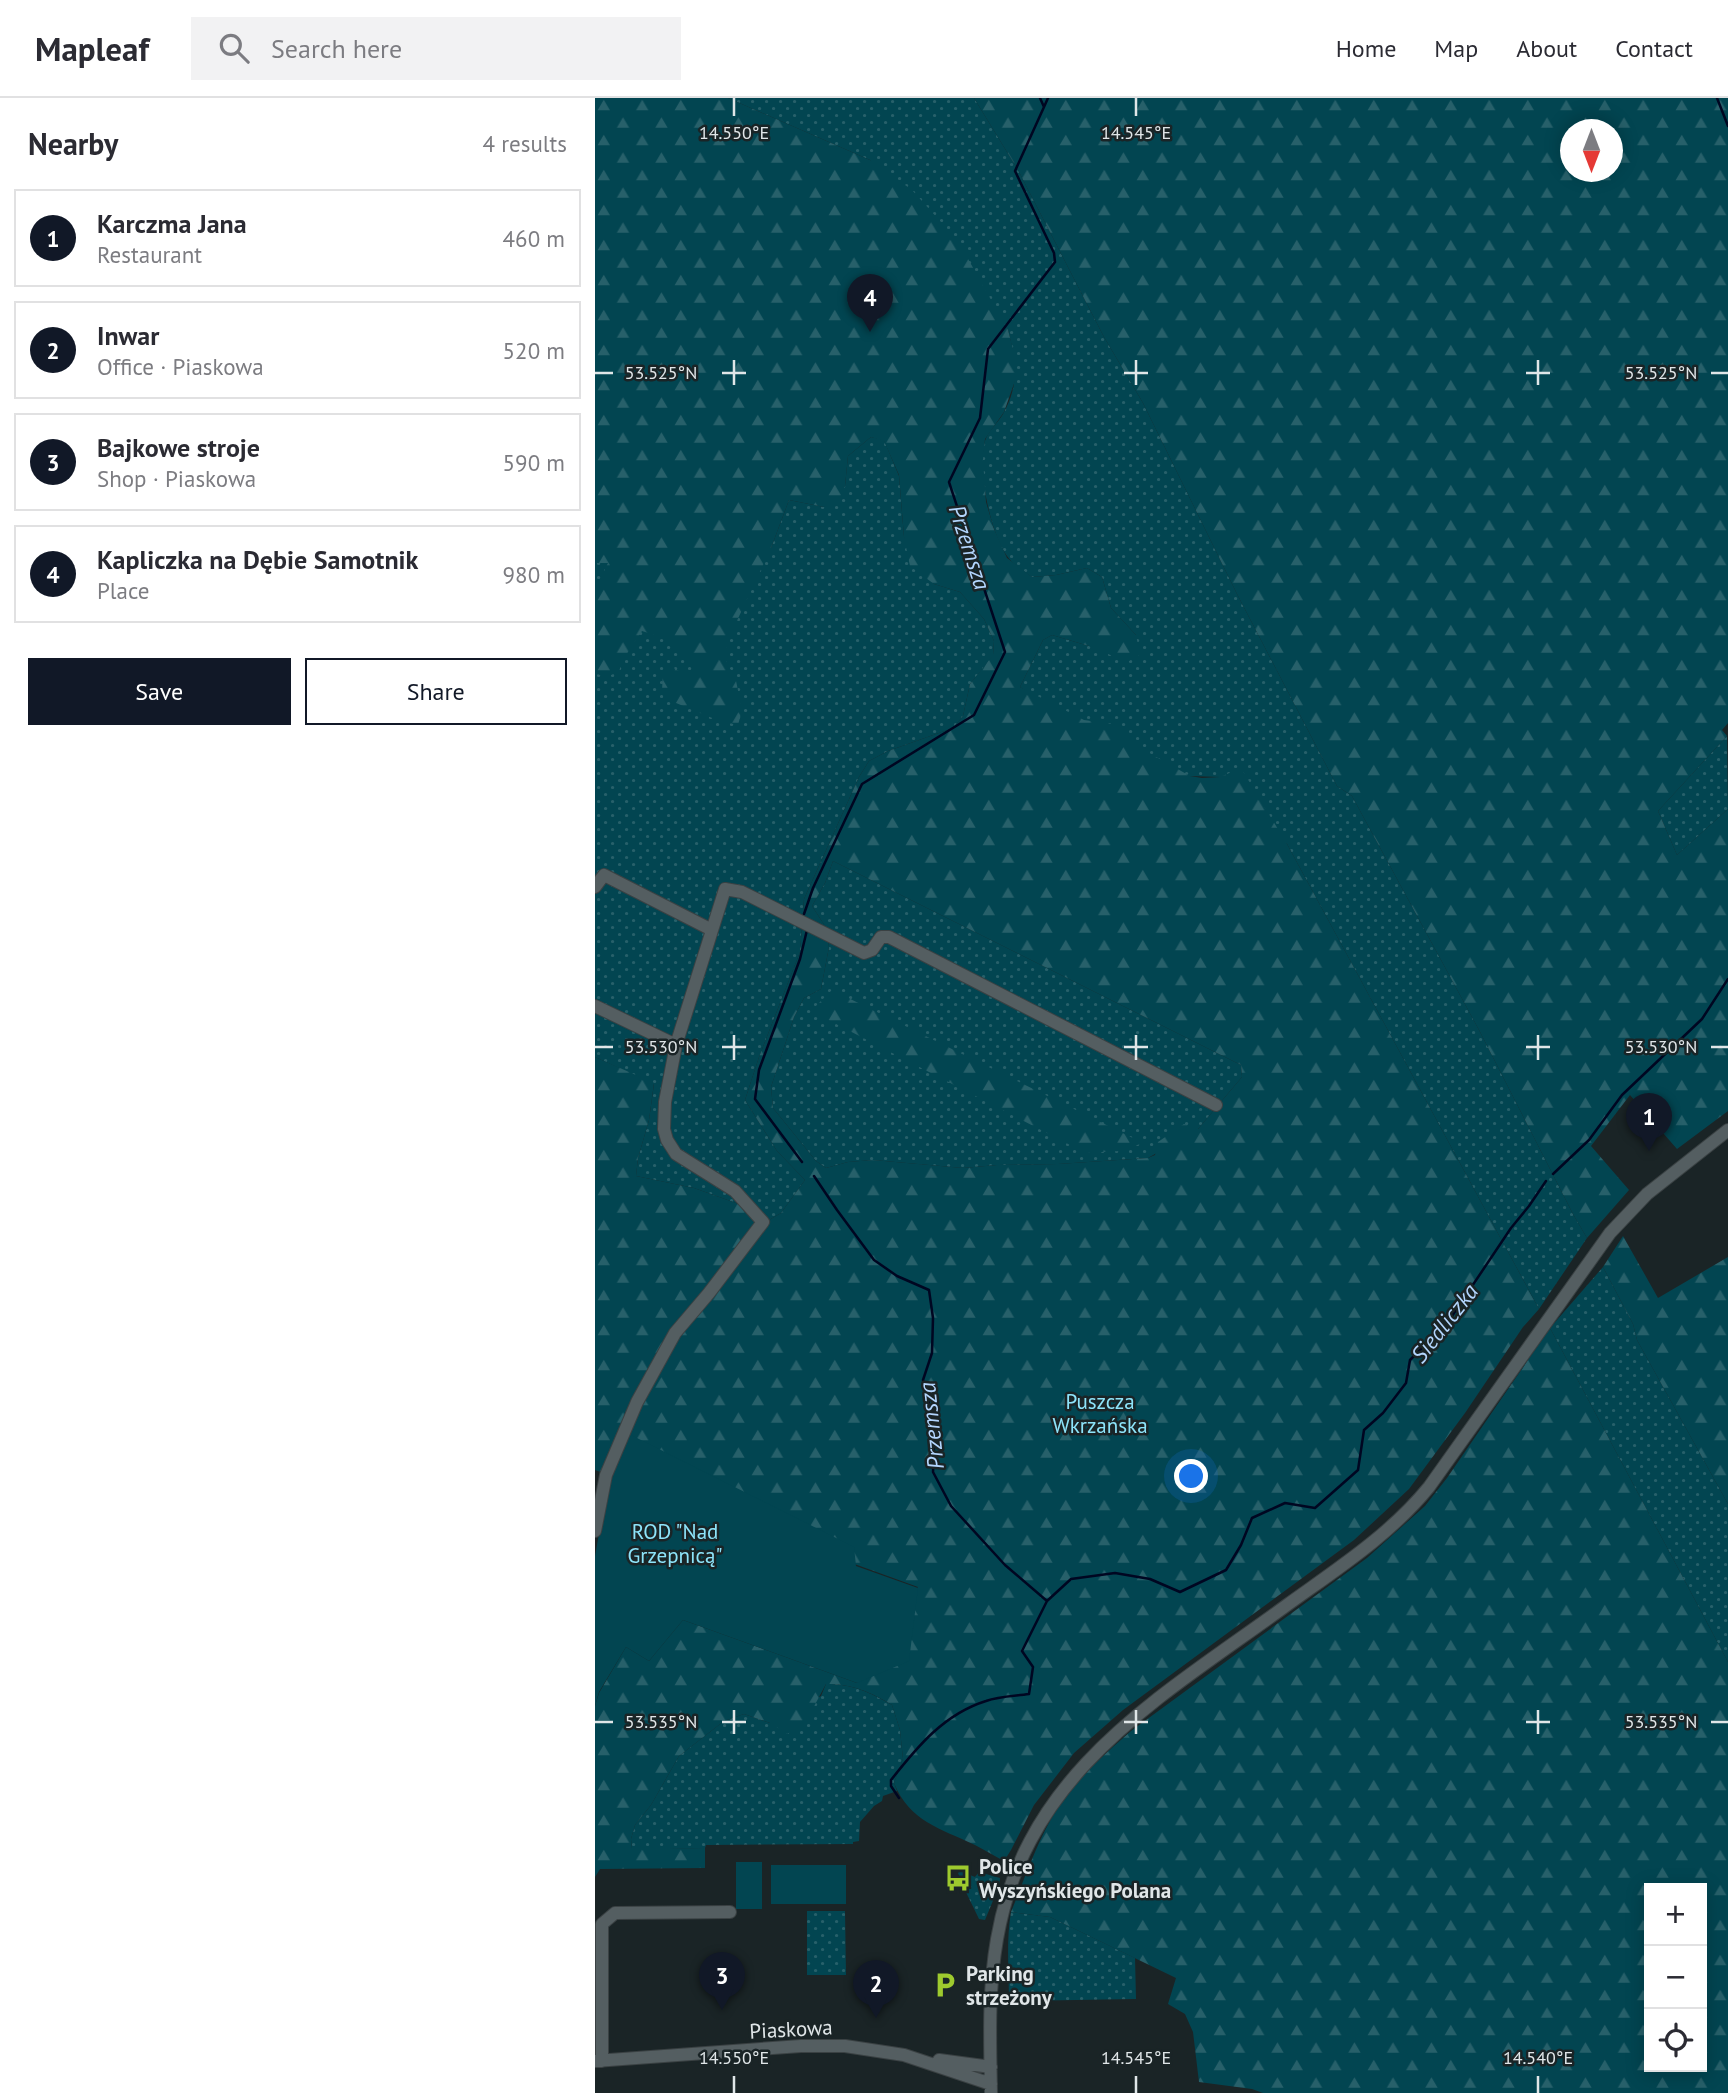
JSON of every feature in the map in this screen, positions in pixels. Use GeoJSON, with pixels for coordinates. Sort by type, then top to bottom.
{"type":"FeatureCollection","features":[{"type":"Feature","properties":{"kind":"street"},"geometry":{"type":"LineString","coordinates":[[595,887],[604,875],[712,930]]}},
{"type":"Feature","properties":{"kind":"street"},"geometry":{"type":"LineString","coordinates":[[595,1531],[606,1475],[637,1402],[675,1333],[763,1222],[735,1191],[676,1154],[664,1129],[664,1102],[676,1045],[725,889],[742,892],[864,953],[872,950],[881,937],[889,937],[1216,1104]]}},
{"type":"Feature","properties":{"kind":"street"},"geometry":{"type":"LineString","coordinates":[[595,1006],[676,1045]]}},
{"type":"Feature","properties":{"kind":"street"},"geometry":{"type":"LineString","coordinates":[[991,2088],[991,2007],[996,1948],[1007,1897],[1036,1831],[1078,1770],[1102,1745],[1142,1711],[1337,1570],[1408,1511],[1429,1487],[1610,1233],[1647,1194],[1728,1130]]}},
{"type":"Feature","properties":{"kind":"street"},"geometry":{"type":"LineString","coordinates":[[598,2061],[602,1924],[615,1913],[730,1912]]}},
{"type":"Feature","properties":{"kind":"street","name":"Piaskowa"},"geometry":{"type":"LineString","coordinates":[[598,2061],[818,2045],[859,2047],[991,2067]]}},
{"type":"Feature","properties":{"kind":"street","name":"Piaskowa"},"geometry":{"type":"LineString","coordinates":[[904,2055],[991,2088]]}},
{"type":"Feature","properties":{"kind":"green space","name":"Puszcza Wkrzańska"},"geometry":{"type":"Polygon","coordinates":[[[595,98],[728,98],[870,160],[912,190],[958,241],[1008,330],[1014,353],[1017,375],[1004,412],[985,439],[983,460],[986,502],[1007,558],[1032,577],[1087,568],[1102,577],[1111,608],[1136,635],[1140,655],[1127,662],[1089,646],[1052,635],[1043,640],[1020,687],[1084,720],[1119,725],[1135,745],[1190,776],[1220,777],[1241,768],[1287,844],[1539,1309],[1523,1327],[1409,1489],[1354,1540],[1123,1710],[1074,1753],[1034,1805],[1004,1861],[927,1822],[908,1807],[894,1783],[903,1759],[900,1730],[892,1705],[861,1690],[845,1685],[826,1684],[804,1725],[787,1734],[770,1723],[744,1714],[724,1721],[679,1756],[651,1805],[635,1825],[631,1839],[632,1849],[705,1848],[705,1868],[600,1869],[595,1877],[595,1706],[599,1693],[626,1647],[649,1661],[683,1620],[857,1683],[918,1587],[595,1470],[595,1057],[654,1083],[649,1120],[638,1158],[636,1176],[694,1188],[736,1203],[764,1223],[781,1213],[805,1180],[777,1151],[745,1100],[800,952],[804,899],[859,777],[869,761],[888,751],[953,728],[963,716],[970,684],[993,655],[994,641],[984,619],[960,592],[934,584],[910,566],[904,537],[899,475],[884,441],[871,437],[848,456],[845,486],[837,504],[824,507],[789,500],[771,548],[727,642],[726,663],[735,676],[742,710],[738,725],[717,720],[664,698],[663,669],[670,666],[688,676],[693,669],[678,649],[650,633],[642,631],[622,661],[619,672],[605,677],[595,673],[595,590],[608,563],[595,563],[595,98]],[[833,861],[812,906],[825,926],[829,947],[821,989],[804,998],[794,1017],[771,1087],[773,1108],[816,1161],[826,1168],[848,1162],[873,1160],[963,1168],[1058,1164],[1148,1158],[1155,1155],[1158,1142],[1184,1124],[1198,1129],[1242,1077],[1241,1065],[833,861]]]}},
{"type":"Feature","properties":{"kind":"green space"},"geometry":{"type":"Polygon","coordinates":[[[728,98],[974,98],[1018,170],[1104,337],[1143,403],[1237,594],[1337,786],[1352,796],[1479,1030],[1587,1238],[1539,1309],[1287,844],[1220,777],[1190,776],[1178,789],[1020,687],[1043,640],[1052,635],[1089,646],[1136,635],[1111,608],[1102,577],[1087,568],[1032,577],[1007,556],[995,532],[984,483],[983,453],[986,437],[1003,414],[1012,393],[1015,372],[1008,330],[870,160],[728,98]]]}},
{"type":"Feature","properties":{"kind":"green space"},"geometry":{"type":"Polygon","coordinates":[[[974,98],[1728,98],[1728,723],[1722,730],[1727,736],[1658,811],[1677,855],[1728,809],[1728,1111],[1677,1149],[1630,1095],[1591,1146],[1629,1190],[1587,1238],[1479,1030],[1352,796],[1337,786],[1237,594],[1143,403],[1104,337],[1018,170],[974,98]]]}},
{"type":"Feature","properties":{"kind":"green space"},"geometry":{"type":"Polygon","coordinates":[[[871,437],[884,440],[899,476],[904,537],[934,584],[960,592],[984,619],[994,641],[993,656],[970,684],[963,716],[953,728],[888,751],[869,761],[859,777],[804,899],[800,952],[745,1100],[777,1151],[805,1180],[781,1213],[764,1223],[736,1203],[694,1188],[636,1176],[654,1084],[595,1057],[595,563],[771,548],[789,500],[824,507],[845,486],[848,456],[871,437]]]}},
{"type":"Feature","properties":{"kind":"green space"},"geometry":{"type":"Polygon","coordinates":[[[1727,736],[1728,809],[1677,855],[1658,811],[1727,736]]]}},
{"type":"Feature","properties":{"kind":"green space"},"geometry":{"type":"Polygon","coordinates":[[[833,861],[1241,1065],[1242,1077],[1198,1129],[1148,1158],[963,1168],[873,1160],[848,1162],[826,1168],[816,1161],[773,1108],[771,1087],[794,1017],[804,998],[821,989],[829,947],[825,926],[812,906],[833,861]]]}},
{"type":"Feature","properties":{"kind":"green space"},"geometry":{"type":"Polygon","coordinates":[[[832,990],[1143,1143],[1120,1151],[1087,1153],[1072,1146],[811,1011],[832,990]]]}},
{"type":"Feature","properties":{"kind":"green space"},"geometry":{"type":"Polygon","coordinates":[[[1623,1236],[1658,1298],[1728,1257],[1728,1504],[1637,1340],[1633,1324],[1603,1267],[1623,1236]]]}},
{"type":"Feature","properties":{"kind":"green space"},"geometry":{"type":"Polygon","coordinates":[[[1603,1267],[1633,1324],[1637,1340],[1728,1504],[1728,1662],[1550,1328],[1603,1267]]]}},
{"type":"Feature","properties":{"kind":"green space"},"geometry":{"type":"Polygon","coordinates":[[[1550,1328],[1728,1662],[1728,2093],[1263,2093],[1199,2082],[1193,2032],[1185,2014],[1168,2004],[1176,1978],[1050,1917],[1011,1912],[1050,1821],[1072,1788],[1091,1768],[1131,1731],[1367,1558],[1425,1506],[1550,1328]]]}},
{"type":"Feature","properties":{"kind":"green space","name":"ROD \"Nad Grzepnicą\""},"geometry":{"type":"Polygon","coordinates":[[[627,1433],[854,1547],[856,1566],[918,1588],[909,1661],[857,1683],[683,1620],[649,1661],[626,1647],[599,1692],[595,1706],[595,1556],[607,1489],[627,1433]]]}},
{"type":"Feature","properties":{"kind":"green space"},"geometry":{"type":"Polygon","coordinates":[[[826,1684],[861,1690],[892,1705],[900,1730],[903,1759],[894,1783],[897,1791],[883,1796],[882,1801],[860,1822],[859,1841],[853,1844],[706,1845],[705,1848],[632,1850],[631,1839],[635,1825],[651,1805],[679,1756],[724,1721],[744,1714],[770,1723],[821,1696],[826,1684]]]}},
{"type":"Feature","properties":{"kind":"green space"},"geometry":{"type":"Polygon","coordinates":[[[736,1862],[762,1862],[762,1909],[736,1909],[736,1862]]]}},
{"type":"Feature","properties":{"kind":"green space"},"geometry":{"type":"Polygon","coordinates":[[[771,1865],[846,1865],[846,1904],[771,1904],[771,1865]]]}},
{"type":"Feature","properties":{"kind":"green space"},"geometry":{"type":"Polygon","coordinates":[[[960,1871],[975,1877],[979,1872],[1000,1878],[985,1920],[979,1919],[958,1873],[960,1871]]]}},
{"type":"Feature","properties":{"kind":"green space"},"geometry":{"type":"Polygon","coordinates":[[[807,1911],[845,1911],[846,1975],[807,1975],[807,1911]]]}},
{"type":"Feature","properties":{"kind":"green space"},"geometry":{"type":"Polygon","coordinates":[[[1011,1912],[1050,1917],[1135,1958],[1136,1999],[1009,2001],[1008,1945],[1011,1912]]]}},
{"type":"Feature","properties":{"kind":"waterway","name":"Przemsza"},"geometry":{"type":"LineString","coordinates":[[804,914],[813,888],[862,784],[974,715],[1005,652],[949,482],[980,418],[988,349],[1055,262],[1054,253],[1015,171],[1044,107],[1040,98]]}},
{"type":"Feature","properties":{"kind":"waterway","name":"Przemsza"},"geometry":{"type":"LineString","coordinates":[[1044,107],[1048,98]]}},
{"type":"Feature","properties":{"kind":"waterway"},"geometry":{"type":"LineString","coordinates":[[1717,98],[1728,126]]}},
{"type":"Feature","properties":{"kind":"waterway","name":"Przemsza"},"geometry":{"type":"LineString","coordinates":[[802,1162],[755,1099],[759,1070],[800,959],[807,930]]}},
{"type":"Feature","properties":{"kind":"waterway","name":"Siedliczka"},"geometry":{"type":"LineString","coordinates":[[1553,1174],[1589,1140],[1622,1095],[1702,1019],[1728,979]]}},
{"type":"Feature","properties":{"kind":"waterway","name":"Przemsza"},"geometry":{"type":"LineString","coordinates":[[814,1176],[874,1260],[897,1276],[929,1290],[933,1318],[932,1353],[923,1380],[935,1427],[933,1472],[951,1506],[1005,1565],[1047,1601]]}},
{"type":"Feature","properties":{"kind":"waterway","name":"Siedliczka"},"geometry":{"type":"LineString","coordinates":[[899,1798],[891,1786],[891,1780],[921,1744],[944,1723],[986,1701],[1029,1694],[1033,1667],[1022,1651],[1047,1601],[1071,1579],[1115,1573],[1150,1579],[1180,1592],[1226,1570],[1241,1545],[1252,1518],[1285,1503],[1315,1508],[1358,1470],[1364,1430],[1383,1413],[1406,1383],[1410,1360],[1448,1322],[1546,1181]]}},
{"type":"Feature","properties":{"kind":"place","name":"Kapliczka na Dębie Samotnik"},"geometry":{"type":"Point","coordinates":[870,332]}},
{"type":"Feature","properties":{"kind":"place","name":"Karczma Jana"},"geometry":{"type":"Point","coordinates":[1649,1151]}},
{"type":"Feature","properties":{"kind":"place","name":"Police Wyszyńskiego Polana"},"geometry":{"type":"Point","coordinates":[958,1878]}},
{"type":"Feature","properties":{"kind":"place","name":"Parking strzeżony"},"geometry":{"type":"Point","coordinates":[945,1985]}},
{"type":"Feature","properties":{"kind":"place","name":"Bajkowe stroje"},"geometry":{"type":"Point","coordinates":[722,2010]}},
{"type":"Feature","properties":{"kind":"place","name":"Inwar"},"geometry":{"type":"Point","coordinates":[876,2018]}}]}
